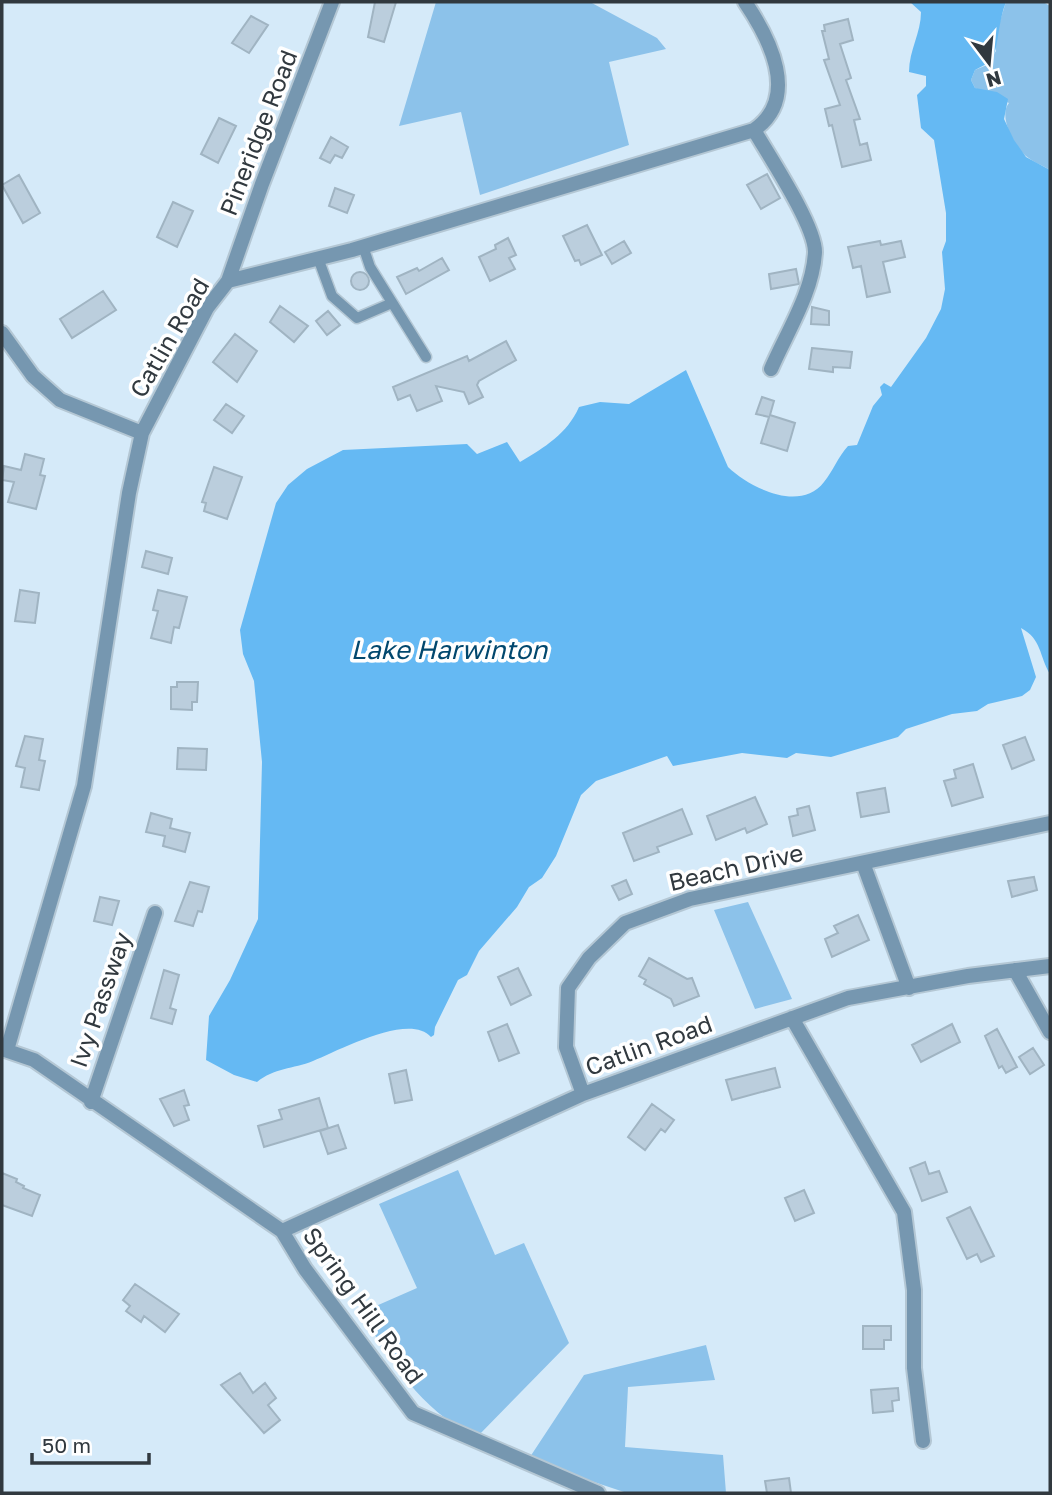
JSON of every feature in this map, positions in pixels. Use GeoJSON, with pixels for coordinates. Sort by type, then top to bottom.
{"type":"FeatureCollection","features":[{"type":"Feature","properties":{"kind":"street","name":"Pineridge Road"},"geometry":{"type":"LineString","coordinates":[[228,281],[332,2]]}},
{"type":"Feature","properties":{"kind":"street"},"geometry":{"type":"LineString","coordinates":[[745,2],[765,37],[779,80],[778,100],[765,123],[754,130],[808,226],[815,249],[811,278],[772,369]]}},
{"type":"Feature","properties":{"kind":"street","name":"Catlin Road"},"geometry":{"type":"LineString","coordinates":[[4,1049],[84,786],[129,493],[142,433],[208,309],[228,281],[363,246],[754,130]]}},
{"type":"Feature","properties":{"kind":"street"},"geometry":{"type":"LineString","coordinates":[[2,333],[33,376],[60,400],[142,433]]}},
{"type":"Feature","properties":{"kind":"street","name":"Beach Drive"},"geometry":{"type":"LineString","coordinates":[[583,1094],[566,1047],[568,988],[589,958],[625,923],[690,899],[1050,823]]}},
{"type":"Feature","properties":{"kind":"street"},"geometry":{"type":"LineString","coordinates":[[863,863],[909,988]]}},
{"type":"Feature","properties":{"kind":"street","name":"Ivy Passway"},"geometry":{"type":"LineString","coordinates":[[91,1102],[155,913]]}},
{"type":"Feature","properties":{"kind":"street","name":"Catlin Road"},"geometry":{"type":"LineString","coordinates":[[282,1231],[583,1094],[848,998],[1050,966]]}},
{"type":"Feature","properties":{"kind":"street"},"geometry":{"type":"LineString","coordinates":[[1015,970],[1050,1032]]}},
{"type":"Feature","properties":{"kind":"street"},"geometry":{"type":"LineString","coordinates":[[792,1018],[904,1212],[914,1290],[915,1368],[923,1441]]}},
{"type":"Feature","properties":{"kind":"street","name":"Spring Hill Road"},"geometry":{"type":"LineString","coordinates":[[4,1049],[34,1060],[91,1102],[282,1231],[305,1269],[413,1413],[598,1493]]}},
{"type":"Feature","properties":{"kind":"lane"},"geometry":{"type":"LineString","coordinates":[[363,246],[370,267],[426,357]]}},
{"type":"Feature","properties":{"kind":"lane"},"geometry":{"type":"LineString","coordinates":[[317,258],[332,296],[357,318],[392,303]]}},
{"type":"Feature","properties":{"kind":"shaded area"},"geometry":{"type":"Polygon","coordinates":[[[436,2],[590,2],[657,38],[666,49],[609,62],[629,145],[480,195],[461,112],[399,126],[436,2]]]}},
{"type":"Feature","properties":{"kind":"shaded area"},"geometry":{"type":"Polygon","coordinates":[[[1006,2],[1043,2],[1050,6],[1050,170],[1029,158],[1017,145],[1006,123],[1005,115],[1009,103],[975,88],[971,80],[975,70],[987,65],[996,51],[994,40],[1006,2]]]}},
{"type":"Feature","properties":{"kind":"shaded area"},"geometry":{"type":"Polygon","coordinates":[[[748,902],[792,999],[755,1009],[714,910],[748,902]]]}},
{"type":"Feature","properties":{"kind":"shaded area"},"geometry":{"type":"Polygon","coordinates":[[[458,1170],[495,1255],[524,1243],[569,1343],[476,1438],[438,1412],[409,1383],[360,1313],[417,1288],[379,1204],[458,1170]]]}},
{"type":"Feature","properties":{"kind":"shaded area"},"geometry":{"type":"Polygon","coordinates":[[[706,1345],[715,1380],[628,1387],[625,1447],[723,1455],[726,1493],[627,1493],[528,1460],[584,1375],[706,1345]]]}},
{"type":"Feature","properties":{"kind":"water","name":"Lake Harwinton"},"geometry":{"type":"Polygon","coordinates":[[[910,2],[1006,2],[992,61],[975,70],[971,80],[975,88],[997,92],[1008,99],[1004,119],[1014,140],[1026,157],[1050,170],[1050,674],[1037,643],[1021,628],[1036,677],[1030,690],[1022,696],[988,704],[977,711],[952,714],[906,729],[898,737],[831,757],[796,753],[787,758],[742,753],[673,766],[667,756],[596,781],[581,795],[556,856],[542,878],[529,887],[517,907],[479,951],[467,975],[458,980],[435,1027],[434,1035],[431,1037],[421,1030],[391,1031],[356,1042],[313,1061],[277,1071],[257,1082],[234,1075],[206,1060],[209,1016],[230,980],[258,919],[262,762],[254,681],[243,654],[240,630],[276,503],[288,485],[307,469],[343,450],[467,444],[477,454],[507,442],[520,462],[562,432],[579,407],[600,402],[629,404],[686,370],[728,467],[749,483],[775,494],[802,496],[814,491],[824,482],[848,446],[857,445],[873,406],[882,395],[880,387],[884,383],[891,387],[926,338],[941,309],[945,289],[942,252],[946,241],[946,213],[934,140],[921,128],[917,95],[926,86],[926,76],[909,72],[921,12],[910,2]]]}},
{"type":"Feature","properties":{"kind":"building"},"geometry":{"type":"Polygon","coordinates":[[[375,2],[396,2],[384,42],[368,37],[375,2]]]}},
{"type":"Feature","properties":{"kind":"building"},"geometry":{"type":"Polygon","coordinates":[[[251,16],[268,25],[249,53],[232,43],[251,16]]]}},
{"type":"Feature","properties":{"kind":"building"},"geometry":{"type":"Polygon","coordinates":[[[848,19],[853,40],[840,44],[851,78],[846,80],[860,119],[854,120],[860,145],[867,143],[871,160],[842,167],[832,125],[829,126],[825,109],[840,105],[824,60],[829,59],[822,31],[825,31],[824,25],[848,19]]]}},
{"type":"Feature","properties":{"kind":"building"},"geometry":{"type":"Polygon","coordinates":[[[219,118],[236,126],[218,163],[201,154],[219,118]]]}},
{"type":"Feature","properties":{"kind":"building"},"geometry":{"type":"Polygon","coordinates":[[[331,137],[348,147],[342,158],[335,155],[330,163],[320,158],[331,137]]]}},
{"type":"Feature","properties":{"kind":"building"},"geometry":{"type":"Polygon","coordinates":[[[767,174],[780,198],[761,209],[747,185],[767,174]]]}},
{"type":"Feature","properties":{"kind":"building"},"geometry":{"type":"Polygon","coordinates":[[[19,175],[40,213],[23,223],[2,185],[19,175]]]}},
{"type":"Feature","properties":{"kind":"building"},"geometry":{"type":"Polygon","coordinates":[[[335,188],[354,195],[347,213],[329,206],[335,188]]]}},
{"type":"Feature","properties":{"kind":"building"},"geometry":{"type":"Polygon","coordinates":[[[173,202],[193,211],[177,247],[157,237],[173,202]]]}},
{"type":"Feature","properties":{"kind":"building"},"geometry":{"type":"Polygon","coordinates":[[[587,225],[602,255],[581,265],[579,260],[575,261],[563,236],[587,225]]]}},
{"type":"Feature","properties":{"kind":"building"},"geometry":{"type":"Polygon","coordinates":[[[508,238],[516,255],[509,258],[515,269],[490,281],[479,257],[496,249],[495,245],[508,238]]]}},
{"type":"Feature","properties":{"kind":"building"},"geometry":{"type":"Polygon","coordinates":[[[624,241],[631,253],[612,264],[605,252],[624,241]]]}},
{"type":"Feature","properties":{"kind":"building"},"geometry":{"type":"Polygon","coordinates":[[[880,241],[881,245],[901,241],[905,257],[883,262],[890,292],[867,297],[861,266],[853,268],[848,247],[880,241]]]}},
{"type":"Feature","properties":{"kind":"building"},"geometry":{"type":"Polygon","coordinates":[[[442,258],[449,270],[406,294],[397,277],[417,268],[419,271],[442,258]]]}},
{"type":"Feature","properties":{"kind":"building"},"geometry":{"type":"Polygon","coordinates":[[[796,269],[799,284],[771,289],[769,274],[796,269]]]}},
{"type":"Feature","properties":{"kind":"building"},"geometry":{"type":"Polygon","coordinates":[[[360,272],[366,275],[369,281],[366,287],[360,290],[354,287],[351,281],[354,275],[360,272]]]}},
{"type":"Feature","properties":{"kind":"building"},"geometry":{"type":"Polygon","coordinates":[[[103,291],[116,310],[72,338],[60,319],[103,291]]]}},
{"type":"Feature","properties":{"kind":"building"},"geometry":{"type":"Polygon","coordinates":[[[280,306],[308,326],[294,342],[270,322],[280,306]]]}},
{"type":"Feature","properties":{"kind":"building"},"geometry":{"type":"Polygon","coordinates":[[[812,307],[829,311],[829,325],[811,324],[812,307]]]}},
{"type":"Feature","properties":{"kind":"building"},"geometry":{"type":"Polygon","coordinates":[[[328,311],[340,325],[327,335],[316,321],[328,311]]]}},
{"type":"Feature","properties":{"kind":"building"},"geometry":{"type":"Polygon","coordinates":[[[235,334],[257,351],[237,382],[213,362],[235,334]]]}},
{"type":"Feature","properties":{"kind":"building"},"geometry":{"type":"Polygon","coordinates":[[[506,341],[516,360],[479,381],[477,385],[483,397],[469,404],[464,392],[436,386],[442,401],[417,411],[410,395],[398,400],[393,387],[467,356],[469,361],[506,341]]]}},
{"type":"Feature","properties":{"kind":"building"},"geometry":{"type":"Polygon","coordinates":[[[812,348],[852,352],[850,368],[833,367],[833,372],[809,369],[812,348]]]}},
{"type":"Feature","properties":{"kind":"building"},"geometry":{"type":"Polygon","coordinates":[[[762,397],[774,401],[770,415],[795,423],[787,451],[761,443],[769,417],[756,414],[762,397]]]}},
{"type":"Feature","properties":{"kind":"building"},"geometry":{"type":"Polygon","coordinates":[[[226,404],[244,416],[232,433],[214,420],[226,404]]]}},
{"type":"Feature","properties":{"kind":"building"},"geometry":{"type":"Polygon","coordinates":[[[25,454],[44,459],[40,475],[45,476],[36,509],[8,502],[14,482],[2,480],[4,466],[21,470],[25,454]]]}},
{"type":"Feature","properties":{"kind":"building"},"geometry":{"type":"Polygon","coordinates":[[[214,467],[242,477],[227,519],[204,511],[206,503],[202,502],[214,467]]]}},
{"type":"Feature","properties":{"kind":"building"},"geometry":{"type":"Polygon","coordinates":[[[146,551],[172,558],[168,574],[142,567],[146,551]]]}},
{"type":"Feature","properties":{"kind":"building"},"geometry":{"type":"Polygon","coordinates":[[[20,590],[39,593],[35,623],[15,621],[20,590]]]}},
{"type":"Feature","properties":{"kind":"building"},"geometry":{"type":"Polygon","coordinates":[[[158,590],[187,597],[179,628],[174,627],[171,643],[151,638],[158,611],[153,610],[158,590]]]}},
{"type":"Feature","properties":{"kind":"building"},"geometry":{"type":"Polygon","coordinates":[[[177,682],[198,682],[197,702],[192,702],[192,710],[171,709],[171,687],[177,687],[177,682]]]}},
{"type":"Feature","properties":{"kind":"building"},"geometry":{"type":"Polygon","coordinates":[[[25,736],[43,739],[39,760],[45,761],[39,790],[21,787],[25,768],[16,766],[25,736]]]}},
{"type":"Feature","properties":{"kind":"building"},"geometry":{"type":"Polygon","coordinates":[[[1025,737],[1034,760],[1012,769],[1003,745],[1025,737]]]}},
{"type":"Feature","properties":{"kind":"building"},"geometry":{"type":"Polygon","coordinates":[[[178,748],[207,749],[206,770],[177,769],[178,748]]]}},
{"type":"Feature","properties":{"kind":"building"},"geometry":{"type":"Polygon","coordinates":[[[973,764],[983,797],[952,806],[944,781],[956,778],[954,770],[973,764]]]}},
{"type":"Feature","properties":{"kind":"building"},"geometry":{"type":"Polygon","coordinates":[[[885,788],[889,812],[861,817],[857,793],[885,788]]]}},
{"type":"Feature","properties":{"kind":"building"},"geometry":{"type":"Polygon","coordinates":[[[755,797],[767,824],[747,833],[745,828],[716,840],[707,816],[755,797]]]}},
{"type":"Feature","properties":{"kind":"building"},"geometry":{"type":"Polygon","coordinates":[[[809,806],[815,830],[793,836],[789,817],[798,815],[797,809],[809,806]]]}},
{"type":"Feature","properties":{"kind":"building"},"geometry":{"type":"Polygon","coordinates":[[[682,809],[692,834],[657,847],[659,852],[634,861],[623,833],[682,809]]]}},
{"type":"Feature","properties":{"kind":"building"},"geometry":{"type":"Polygon","coordinates":[[[151,813],[172,819],[170,828],[190,833],[185,852],[163,846],[165,836],[146,832],[151,813]]]}},
{"type":"Feature","properties":{"kind":"building"},"geometry":{"type":"Polygon","coordinates":[[[1034,877],[1037,890],[1012,897],[1008,881],[1034,877]]]}},
{"type":"Feature","properties":{"kind":"building"},"geometry":{"type":"Polygon","coordinates":[[[626,880],[632,894],[619,900],[612,886],[626,880]]]}},
{"type":"Feature","properties":{"kind":"building"},"geometry":{"type":"Polygon","coordinates":[[[190,882],[209,887],[202,912],[198,911],[193,926],[175,921],[190,882]]]}},
{"type":"Feature","properties":{"kind":"building"},"geometry":{"type":"Polygon","coordinates":[[[100,897],[119,901],[112,925],[94,921],[100,897]]]}},
{"type":"Feature","properties":{"kind":"building"},"geometry":{"type":"Polygon","coordinates":[[[858,915],[869,940],[832,957],[825,939],[838,933],[834,926],[858,915]]]}},
{"type":"Feature","properties":{"kind":"building"},"geometry":{"type":"Polygon","coordinates":[[[649,958],[687,979],[692,978],[699,996],[674,1006],[671,999],[644,984],[646,980],[639,976],[649,958]]]}},
{"type":"Feature","properties":{"kind":"building"},"geometry":{"type":"Polygon","coordinates":[[[518,968],[531,995],[511,1005],[498,977],[518,968]]]}},
{"type":"Feature","properties":{"kind":"building"},"geometry":{"type":"Polygon","coordinates":[[[164,970],[179,975],[170,1008],[176,1010],[172,1024],[151,1018],[164,970]]]}},
{"type":"Feature","properties":{"kind":"building"},"geometry":{"type":"Polygon","coordinates":[[[507,1024],[519,1053],[499,1061],[488,1032],[507,1024]]]}},
{"type":"Feature","properties":{"kind":"building"},"geometry":{"type":"Polygon","coordinates":[[[952,1024],[960,1042],[921,1062],[912,1045],[952,1024]]]}},
{"type":"Feature","properties":{"kind":"building"},"geometry":{"type":"Polygon","coordinates":[[[997,1029],[1017,1067],[1006,1073],[1002,1066],[999,1068],[985,1036],[997,1029]]]}},
{"type":"Feature","properties":{"kind":"building"},"geometry":{"type":"Polygon","coordinates":[[[1033,1048],[1044,1065],[1030,1074],[1019,1057],[1033,1048]]]}},
{"type":"Feature","properties":{"kind":"building"},"geometry":{"type":"Polygon","coordinates":[[[775,1068],[780,1087],[732,1100],[726,1080],[775,1068]]]}},
{"type":"Feature","properties":{"kind":"building"},"geometry":{"type":"Polygon","coordinates":[[[406,1070],[412,1100],[395,1103],[389,1074],[406,1070]]]}},
{"type":"Feature","properties":{"kind":"building"},"geometry":{"type":"Polygon","coordinates":[[[184,1090],[189,1105],[184,1106],[189,1120],[174,1126],[160,1099],[184,1090]]]}},
{"type":"Feature","properties":{"kind":"building"},"geometry":{"type":"Polygon","coordinates":[[[319,1098],[328,1128],[264,1147],[258,1126],[282,1119],[279,1110],[319,1098]]]}},
{"type":"Feature","properties":{"kind":"building"},"geometry":{"type":"Polygon","coordinates":[[[652,1104],[674,1120],[665,1132],[661,1129],[645,1150],[628,1137],[652,1104]]]}},
{"type":"Feature","properties":{"kind":"building"},"geometry":{"type":"Polygon","coordinates":[[[338,1125],[346,1148],[328,1154],[320,1131],[338,1125]]]}},
{"type":"Feature","properties":{"kind":"building"},"geometry":{"type":"Polygon","coordinates":[[[925,1162],[929,1174],[939,1171],[947,1192],[922,1201],[910,1168],[925,1162]]]}},
{"type":"Feature","properties":{"kind":"building"},"geometry":{"type":"Polygon","coordinates":[[[2,1173],[17,1179],[16,1182],[24,1186],[23,1188],[40,1195],[32,1216],[2,1205],[2,1173]]]}},
{"type":"Feature","properties":{"kind":"building"},"geometry":{"type":"Polygon","coordinates":[[[804,1190],[814,1213],[795,1221],[785,1198],[804,1190]]]}},
{"type":"Feature","properties":{"kind":"building"},"geometry":{"type":"Polygon","coordinates":[[[970,1207],[994,1256],[981,1262],[977,1254],[967,1259],[947,1218],[970,1207]]]}},
{"type":"Feature","properties":{"kind":"building"},"geometry":{"type":"Polygon","coordinates":[[[135,1284],[179,1314],[165,1332],[144,1316],[141,1322],[126,1311],[130,1306],[123,1300],[135,1284]]]}},
{"type":"Feature","properties":{"kind":"building"},"geometry":{"type":"Polygon","coordinates":[[[863,1326],[891,1326],[891,1340],[884,1340],[884,1349],[863,1349],[863,1326]]]}},
{"type":"Feature","properties":{"kind":"building"},"geometry":{"type":"Polygon","coordinates":[[[240,1373],[253,1393],[265,1383],[276,1398],[268,1405],[280,1420],[264,1433],[221,1385],[240,1373]]]}},
{"type":"Feature","properties":{"kind":"building"},"geometry":{"type":"Polygon","coordinates":[[[898,1388],[899,1400],[892,1401],[893,1411],[873,1413],[871,1390],[898,1388]]]}},
{"type":"Feature","properties":{"kind":"building"},"geometry":{"type":"Polygon","coordinates":[[[789,1478],[791,1493],[767,1493],[765,1481],[789,1478]]]}}]}
